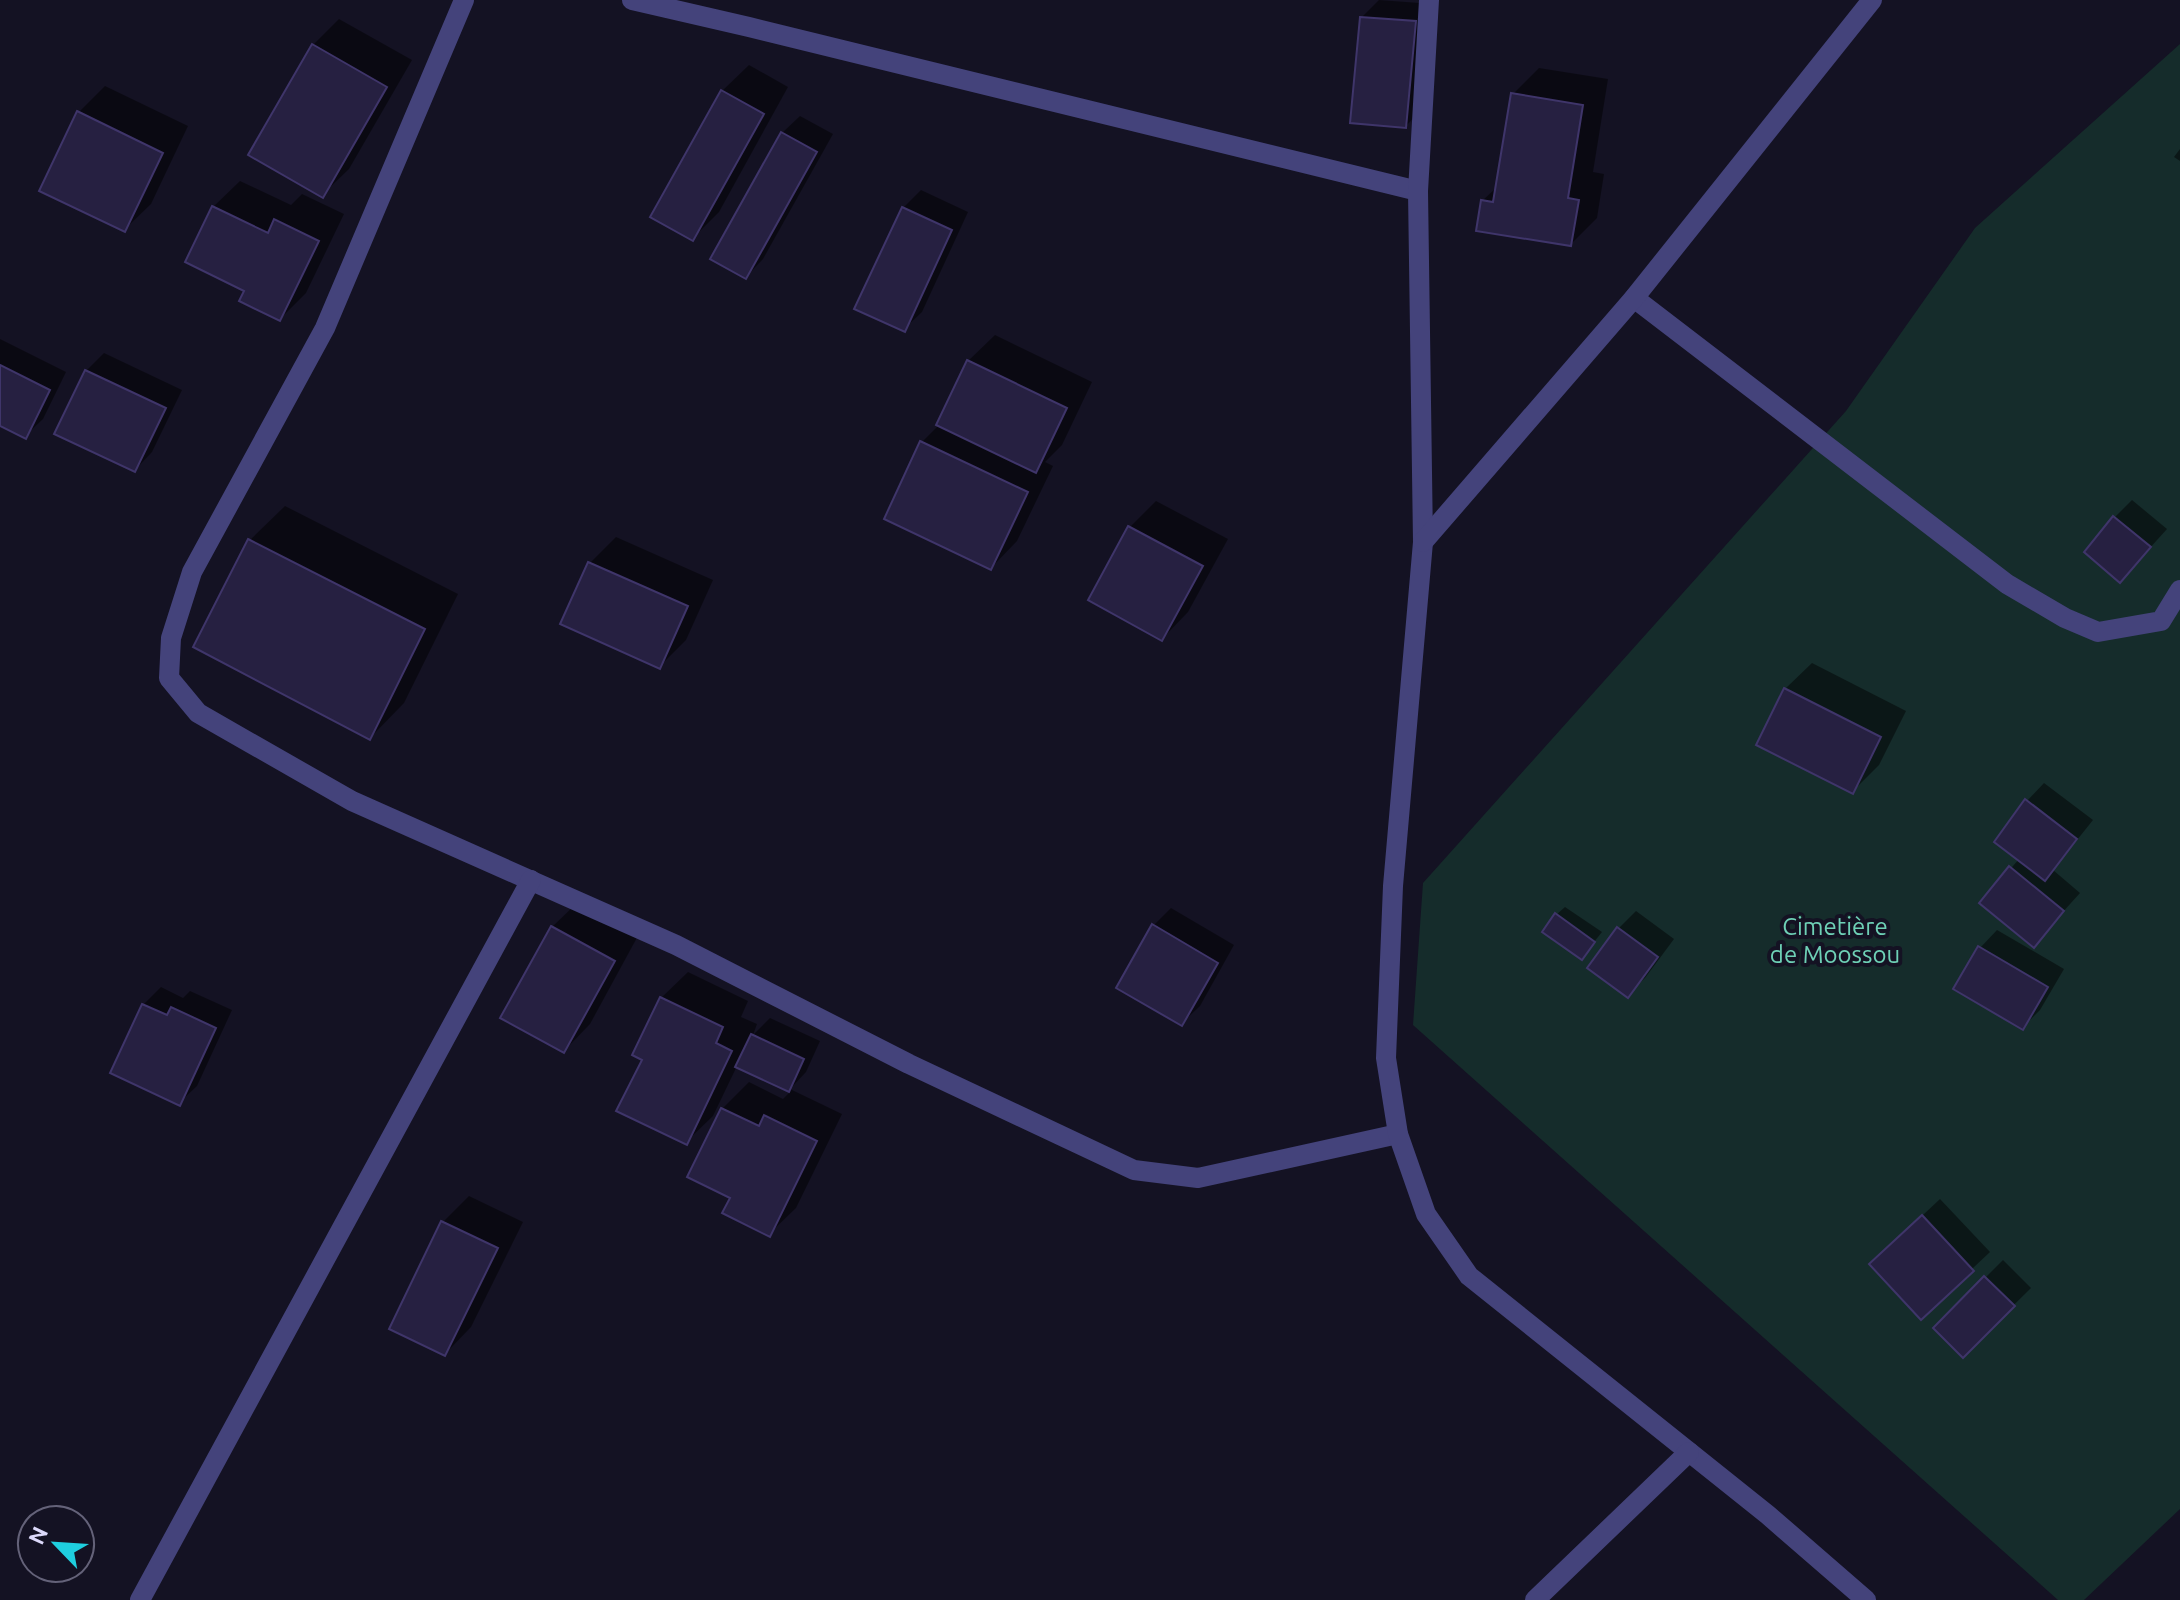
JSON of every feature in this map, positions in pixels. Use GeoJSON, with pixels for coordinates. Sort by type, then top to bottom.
{"type":"FeatureCollection","features":[{"type":"Feature","properties":{"kind":"street"},"geometry":{"type":"LineString","coordinates":[[464,0],[325,328],[192,572],[171,638],[169,678],[198,713],[352,801],[676,945],[909,1064],[1134,1170],[1198,1178],[1398,1134]]}},
{"type":"Feature","properties":{"kind":"street"},"geometry":{"type":"LineString","coordinates":[[632,0],[1418,191]]}},
{"type":"Feature","properties":{"kind":"street"},"geometry":{"type":"LineString","coordinates":[[1429,0],[1418,191],[1423,542],[1392,917],[1386,1058],[1398,1134],[1426,1214],[1469,1276],[1768,1515],[1866,1600]]}},
{"type":"Feature","properties":{"kind":"street"},"geometry":{"type":"LineString","coordinates":[[1423,542],[1634,298],[1872,0]]}},
{"type":"Feature","properties":{"kind":"street"},"geometry":{"type":"LineString","coordinates":[[1634,298],[2007,584],[2065,618],[2098,632],[2161,621],[2180,590]]}},
{"type":"Feature","properties":{"kind":"street"},"geometry":{"type":"LineString","coordinates":[[140,1600],[531,880]]}},
{"type":"Feature","properties":{"kind":"street"},"geometry":{"type":"LineString","coordinates":[[1535,1600],[1689,1452]]}},
{"type":"Feature","properties":{"kind":"green space","name":"Cimetière de Moossou"},"geometry":{"type":"Polygon","coordinates":[[[2180,44],[2180,1509],[2084,1600],[2058,1600],[1413,1025],[1423,883],[1846,411],[1975,228],[2180,44]]]}},
{"type":"Feature","properties":{"kind":"building"},"geometry":{"type":"Polygon","coordinates":[[[1360,17],[1416,21],[1406,128],[1350,123],[1360,17]]]}},
{"type":"Feature","properties":{"kind":"building"},"geometry":{"type":"Polygon","coordinates":[[[312,44],[387,87],[323,198],[248,155],[312,44]]]}},
{"type":"Feature","properties":{"kind":"building"},"geometry":{"type":"Polygon","coordinates":[[[721,90],[764,114],[693,241],[650,217],[721,90]]]}},
{"type":"Feature","properties":{"kind":"building"},"geometry":{"type":"Polygon","coordinates":[[[1511,93],[1583,105],[1568,198],[1579,200],[1571,246],[1476,231],[1481,200],[1493,202],[1511,93]]]}},
{"type":"Feature","properties":{"kind":"building"},"geometry":{"type":"Polygon","coordinates":[[[77,111],[163,153],[125,232],[39,191],[77,111]]]}},
{"type":"Feature","properties":{"kind":"building"},"geometry":{"type":"Polygon","coordinates":[[[781,132],[817,152],[746,279],[710,259],[781,132]]]}},
{"type":"Feature","properties":{"kind":"building"},"geometry":{"type":"Polygon","coordinates":[[[212,206],[268,233],[274,219],[319,241],[280,321],[239,301],[244,291],[185,262],[212,206]]]}},
{"type":"Feature","properties":{"kind":"building"},"geometry":{"type":"Polygon","coordinates":[[[902,207],[952,230],[905,332],[854,309],[902,207]]]}},
{"type":"Feature","properties":{"kind":"building"},"geometry":{"type":"Polygon","coordinates":[[[967,360],[1067,408],[1036,473],[936,425],[967,360]]]}},
{"type":"Feature","properties":{"kind":"building"},"geometry":{"type":"Polygon","coordinates":[[[0,365],[50,390],[26,439],[0,426],[0,365]]]}},
{"type":"Feature","properties":{"kind":"building"},"geometry":{"type":"Polygon","coordinates":[[[85,370],[166,408],[135,472],[54,434],[85,370]]]}},
{"type":"Feature","properties":{"kind":"building"},"geometry":{"type":"Polygon","coordinates":[[[920,441],[1028,492],[991,570],[884,519],[920,441]]]}},
{"type":"Feature","properties":{"kind":"building"},"geometry":{"type":"Polygon","coordinates":[[[2113,516],[2151,547],[2120,583],[2084,552],[2113,516]]]}},
{"type":"Feature","properties":{"kind":"building"},"geometry":{"type":"Polygon","coordinates":[[[1128,526],[1203,566],[1162,641],[1088,600],[1128,526]]]}},
{"type":"Feature","properties":{"kind":"building"},"geometry":{"type":"Polygon","coordinates":[[[248,539],[425,629],[370,740],[193,647],[248,539]]]}},
{"type":"Feature","properties":{"kind":"building"},"geometry":{"type":"Polygon","coordinates":[[[588,562],[688,606],[660,669],[560,624],[588,562]]]}},
{"type":"Feature","properties":{"kind":"building"},"geometry":{"type":"Polygon","coordinates":[[[1784,688],[1881,737],[1853,794],[1756,745],[1784,688]]]}},
{"type":"Feature","properties":{"kind":"building"},"geometry":{"type":"Polygon","coordinates":[[[2025,799],[2077,839],[2045,881],[1994,842],[2025,799]]]}},
{"type":"Feature","properties":{"kind":"building"},"geometry":{"type":"Polygon","coordinates":[[[2009,866],[2064,911],[2034,948],[1979,903],[2009,866]]]}},
{"type":"Feature","properties":{"kind":"building"},"geometry":{"type":"Polygon","coordinates":[[[1555,913],[1595,942],[1582,960],[1542,932],[1555,913]]]}},
{"type":"Feature","properties":{"kind":"building"},"geometry":{"type":"Polygon","coordinates":[[[1152,924],[1218,963],[1182,1026],[1116,988],[1152,924]]]}},
{"type":"Feature","properties":{"kind":"building"},"geometry":{"type":"Polygon","coordinates":[[[551,926],[615,961],[564,1053],[500,1018],[551,926]]]}},
{"type":"Feature","properties":{"kind":"building"},"geometry":{"type":"Polygon","coordinates":[[[1617,927],[1658,957],[1628,998],[1587,968],[1617,927]]]}},
{"type":"Feature","properties":{"kind":"building"},"geometry":{"type":"Polygon","coordinates":[[[1978,946],[2048,987],[2023,1030],[1953,989],[1978,946]]]}},
{"type":"Feature","properties":{"kind":"building"},"geometry":{"type":"Polygon","coordinates":[[[660,997],[723,1027],[716,1043],[732,1051],[687,1145],[616,1111],[642,1060],[632,1055],[660,997]]]}},
{"type":"Feature","properties":{"kind":"building"},"geometry":{"type":"Polygon","coordinates":[[[142,1004],[167,1015],[171,1007],[216,1028],[180,1106],[110,1073],[142,1004]]]}},
{"type":"Feature","properties":{"kind":"building"},"geometry":{"type":"Polygon","coordinates":[[[751,1034],[804,1059],[789,1092],[735,1067],[751,1034]]]}},
{"type":"Feature","properties":{"kind":"building"},"geometry":{"type":"Polygon","coordinates":[[[721,1108],[759,1126],[764,1115],[817,1141],[770,1237],[722,1213],[730,1198],[687,1177],[721,1108]]]}},
{"type":"Feature","properties":{"kind":"building"},"geometry":{"type":"Polygon","coordinates":[[[1922,1215],[1974,1271],[1921,1320],[1869,1264],[1922,1215]]]}},
{"type":"Feature","properties":{"kind":"building"},"geometry":{"type":"Polygon","coordinates":[[[441,1221],[498,1248],[445,1356],[389,1329],[441,1221]]]}},
{"type":"Feature","properties":{"kind":"building"},"geometry":{"type":"Polygon","coordinates":[[[1984,1276],[2015,1306],[1963,1358],[1933,1328],[1984,1276]]]}}]}
